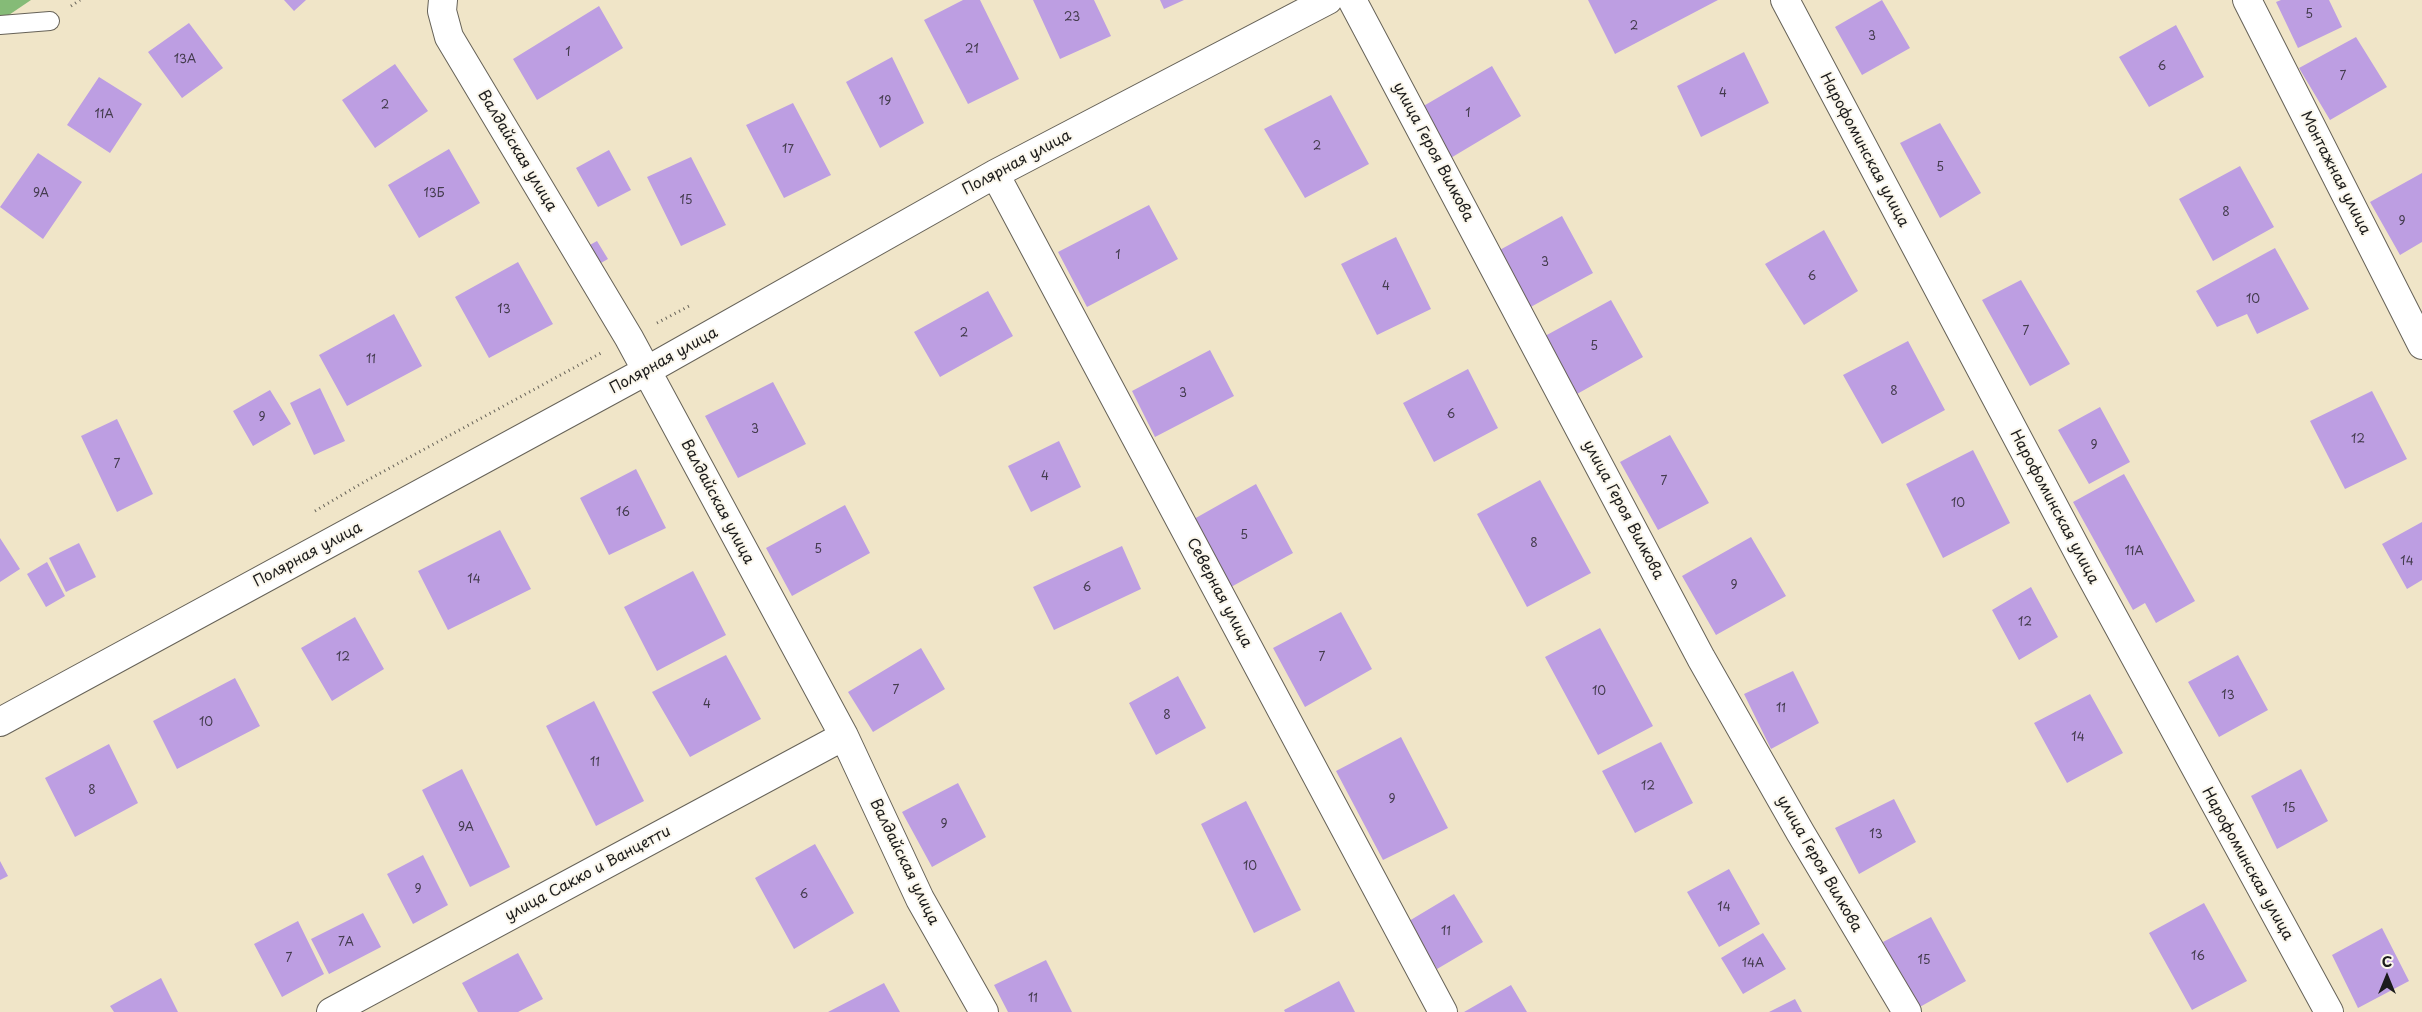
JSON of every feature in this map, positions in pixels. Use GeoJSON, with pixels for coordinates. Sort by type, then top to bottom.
{"type":"FeatureCollection","features":[{"type":"Feature","properties":{"kind":"street","name":"Валдайская улица"},"geometry":{"type":"LineString","coordinates":[[443,0],[442,11],[449,38],[646,371],[844,736],[920,899],[984,1012]]}},
{"type":"Feature","properties":{"kind":"street","name":"Полярная улица"},"geometry":{"type":"LineString","coordinates":[[0,722],[646,371],[996,174],[1328,0]]}},
{"type":"Feature","properties":{"kind":"street","name":"улица Героя Вилкова"},"geometry":{"type":"LineString","coordinates":[[1352,0],[1701,658],[1800,832],[1907,1012]]}},
{"type":"Feature","properties":{"kind":"street","name":"Нарофоминская улица"},"geometry":{"type":"LineString","coordinates":[[1785,0],[2077,550],[2329,1012]]}},
{"type":"Feature","properties":{"kind":"street","name":"Монтажная улица"},"geometry":{"type":"LineString","coordinates":[[2248,0],[2422,346]]}},
{"type":"Feature","properties":{"kind":"street","name":"Северная улица"},"geometry":{"type":"LineString","coordinates":[[996,174],[1443,1012]]}},
{"type":"Feature","properties":{"kind":"street","name":"улица Сакко и Ванцетти"},"geometry":{"type":"LineString","coordinates":[[332,1012],[844,736]]}},
{"type":"Feature","properties":{"kind":"lane"},"geometry":{"type":"LineString","coordinates":[[0,25],[50,21]]}},
{"type":"Feature","properties":{"kind":"green space"},"geometry":{"type":"Polygon","coordinates":[[[0,0],[31,0],[0,21],[0,0]]]}},
{"type":"Feature","properties":{"kind":"building"},"geometry":{"type":"Polygon","coordinates":[[[284,0],[306,0],[294,11],[284,0]]]}},
{"type":"Feature","properties":{"kind":"building"},"geometry":{"type":"Polygon","coordinates":[[[963,0],[980,0],[1019,79],[968,104],[924,20],[963,0]]]}},
{"type":"Feature","properties":{"kind":"building"},"geometry":{"type":"Polygon","coordinates":[[[1033,0],[1094,0],[1111,36],[1060,59],[1033,0]]]}},
{"type":"Feature","properties":{"kind":"building"},"geometry":{"type":"Polygon","coordinates":[[[1160,0],[1184,0],[1164,9],[1160,0]]]}},
{"type":"Feature","properties":{"kind":"building"},"geometry":{"type":"Polygon","coordinates":[[[1588,0],[1718,0],[1615,54],[1588,0]]]}},
{"type":"Feature","properties":{"kind":"building"},"geometry":{"type":"Polygon","coordinates":[[[1882,0],[1910,48],[1862,75],[1835,27],[1882,0]]]}},
{"type":"Feature","properties":{"kind":"building"},"geometry":{"type":"Polygon","coordinates":[[[2281,0],[2329,0],[2342,27],[2298,48],[2276,2],[2281,0]]]}},
{"type":"Feature","properties":{"kind":"building"},"geometry":{"type":"Polygon","coordinates":[[[599,6],[623,48],[537,100],[513,59],[599,6]]]}},
{"type":"Feature","properties":{"kind":"building"},"geometry":{"type":"Polygon","coordinates":[[[189,23],[223,68],[182,98],[148,52],[189,23]]]}},
{"type":"Feature","properties":{"kind":"building"},"geometry":{"type":"Polygon","coordinates":[[[2176,25],[2204,77],[2149,107],[2119,57],[2176,25]]]}},
{"type":"Feature","properties":{"kind":"building"},"geometry":{"type":"Polygon","coordinates":[[[2356,37],[2387,87],[2330,120],[2299,68],[2356,37]]]}},
{"type":"Feature","properties":{"kind":"building"},"geometry":{"type":"Polygon","coordinates":[[[1744,52],[1769,103],[1701,137],[1677,86],[1744,52]]]}},
{"type":"Feature","properties":{"kind":"building"},"geometry":{"type":"Polygon","coordinates":[[[892,57],[924,123],[880,148],[846,82],[892,57]]]}},
{"type":"Feature","properties":{"kind":"building"},"geometry":{"type":"Polygon","coordinates":[[[395,64],[428,111],[375,148],[342,100],[395,64]]]}},
{"type":"Feature","properties":{"kind":"building"},"geometry":{"type":"Polygon","coordinates":[[[1492,66],[1521,116],[1444,162],[1415,111],[1492,66]]]}},
{"type":"Feature","properties":{"kind":"building"},"geometry":{"type":"Polygon","coordinates":[[[99,77],[142,104],[110,153],[67,125],[99,77]]]}},
{"type":"Feature","properties":{"kind":"building"},"geometry":{"type":"Polygon","coordinates":[[[1331,95],[1369,164],[1305,198],[1264,129],[1331,95]]]}},
{"type":"Feature","properties":{"kind":"building"},"geometry":{"type":"Polygon","coordinates":[[[793,103],[831,175],[784,198],[746,125],[793,103]]]}},
{"type":"Feature","properties":{"kind":"building"},"geometry":{"type":"Polygon","coordinates":[[[1940,123],[1981,193],[1940,218],[1900,143],[1940,123]]]}},
{"type":"Feature","properties":{"kind":"building"},"geometry":{"type":"Polygon","coordinates":[[[449,149],[480,203],[419,238],[388,185],[449,149]]]}},
{"type":"Feature","properties":{"kind":"building"},"geometry":{"type":"Polygon","coordinates":[[[609,150],[631,190],[598,207],[576,168],[609,150]]]}},
{"type":"Feature","properties":{"kind":"building"},"geometry":{"type":"Polygon","coordinates":[[[38,153],[82,182],[43,239],[0,207],[38,153]]]}},
{"type":"Feature","properties":{"kind":"building"},"geometry":{"type":"Polygon","coordinates":[[[691,157],[726,225],[681,246],[647,177],[691,157]]]}},
{"type":"Feature","properties":{"kind":"building"},"geometry":{"type":"Polygon","coordinates":[[[2240,166],[2274,227],[2213,261],[2179,199],[2240,166]]]}},
{"type":"Feature","properties":{"kind":"building"},"geometry":{"type":"Polygon","coordinates":[[[2422,173],[2422,242],[2400,255],[2370,202],[2422,173]]]}},
{"type":"Feature","properties":{"kind":"building"},"geometry":{"type":"Polygon","coordinates":[[[1149,205],[1178,259],[1087,307],[1058,252],[1149,205]]]}},
{"type":"Feature","properties":{"kind":"building"},"geometry":{"type":"Polygon","coordinates":[[[1562,216],[1593,273],[1527,309],[1496,252],[1562,216]]]}},
{"type":"Feature","properties":{"kind":"building"},"geometry":{"type":"Polygon","coordinates":[[[1824,230],[1858,291],[1804,325],[1765,264],[1824,230]]]}},
{"type":"Feature","properties":{"kind":"building"},"geometry":{"type":"Polygon","coordinates":[[[1396,237],[1431,309],[1377,335],[1341,264],[1396,237]]]}},
{"type":"Feature","properties":{"kind":"building"},"geometry":{"type":"Polygon","coordinates":[[[597,241],[608,259],[599,264],[588,246],[597,241]]]}},
{"type":"Feature","properties":{"kind":"building"},"geometry":{"type":"Polygon","coordinates":[[[2275,248],[2309,309],[2257,334],[2247,314],[2217,327],[2196,291],[2275,248]]]}},
{"type":"Feature","properties":{"kind":"building"},"geometry":{"type":"Polygon","coordinates":[[[518,262],[553,324],[489,358],[455,297],[518,262]]]}},
{"type":"Feature","properties":{"kind":"building"},"geometry":{"type":"Polygon","coordinates":[[[2021,280],[2070,364],[2030,386],[1982,300],[2021,280]]]}},
{"type":"Feature","properties":{"kind":"building"},"geometry":{"type":"Polygon","coordinates":[[[988,291],[1013,336],[940,377],[914,332],[988,291]]]}},
{"type":"Feature","properties":{"kind":"building"},"geometry":{"type":"Polygon","coordinates":[[[1611,300],[1643,357],[1577,394],[1545,336],[1611,300]]]}},
{"type":"Feature","properties":{"kind":"building"},"geometry":{"type":"Polygon","coordinates":[[[394,314],[422,366],[347,406],[319,355],[394,314]]]}},
{"type":"Feature","properties":{"kind":"building"},"geometry":{"type":"Polygon","coordinates":[[[1908,341],[1945,410],[1882,444],[1843,375],[1908,341]]]}},
{"type":"Feature","properties":{"kind":"building"},"geometry":{"type":"Polygon","coordinates":[[[1210,350],[1234,396],[1155,437],[1132,391],[1210,350]]]}},
{"type":"Feature","properties":{"kind":"building"},"geometry":{"type":"Polygon","coordinates":[[[1468,369],[1498,428],[1434,462],[1403,403],[1468,369]]]}},
{"type":"Feature","properties":{"kind":"building"},"geometry":{"type":"Polygon","coordinates":[[[773,382],[806,444],[738,478],[705,416],[773,382]]]}},
{"type":"Feature","properties":{"kind":"building"},"geometry":{"type":"Polygon","coordinates":[[[320,388],[345,441],[314,455],[290,403],[320,388]]]}},
{"type":"Feature","properties":{"kind":"building"},"geometry":{"type":"Polygon","coordinates":[[[270,390],[291,424],[253,446],[233,411],[270,390]]]}},
{"type":"Feature","properties":{"kind":"building"},"geometry":{"type":"Polygon","coordinates":[[[2372,391],[2407,459],[2345,489],[2310,421],[2372,391]]]}},
{"type":"Feature","properties":{"kind":"building"},"geometry":{"type":"Polygon","coordinates":[[[2100,407],[2130,462],[2089,484],[2058,430],[2100,407]]]}},
{"type":"Feature","properties":{"kind":"building"},"geometry":{"type":"Polygon","coordinates":[[[117,419],[153,494],[117,512],[81,436],[117,419]]]}},
{"type":"Feature","properties":{"kind":"building"},"geometry":{"type":"Polygon","coordinates":[[[1670,435],[1709,503],[1658,530],[1620,462],[1670,435]]]}},
{"type":"Feature","properties":{"kind":"building"},"geometry":{"type":"Polygon","coordinates":[[[1059,441],[1081,487],[1031,512],[1008,466],[1059,441]]]}},
{"type":"Feature","properties":{"kind":"building"},"geometry":{"type":"Polygon","coordinates":[[[1973,450],[2010,523],[1943,558],[1906,484],[1973,450]]]}},
{"type":"Feature","properties":{"kind":"building"},"geometry":{"type":"Polygon","coordinates":[[[636,469],[666,528],[609,555],[580,498],[636,469]]]}},
{"type":"Feature","properties":{"kind":"building"},"geometry":{"type":"Polygon","coordinates":[[[2124,474],[2195,601],[2156,623],[2145,603],[2133,610],[2073,502],[2124,474]]]}},
{"type":"Feature","properties":{"kind":"building"},"geometry":{"type":"Polygon","coordinates":[[[1540,480],[1591,573],[1527,607],[1477,514],[1540,480]]]}},
{"type":"Feature","properties":{"kind":"building"},"geometry":{"type":"Polygon","coordinates":[[[1256,484],[1293,553],[1231,587],[1194,519],[1256,484]]]}},
{"type":"Feature","properties":{"kind":"building"},"geometry":{"type":"Polygon","coordinates":[[[845,505],[870,553],[792,596],[766,548],[845,505]]]}},
{"type":"Feature","properties":{"kind":"building"},"geometry":{"type":"Polygon","coordinates":[[[2422,522],[2422,580],[2407,589],[2382,544],[2422,522]]]}},
{"type":"Feature","properties":{"kind":"building"},"geometry":{"type":"Polygon","coordinates":[[[500,530],[531,589],[448,630],[418,571],[500,530]]]}},
{"type":"Feature","properties":{"kind":"building"},"geometry":{"type":"Polygon","coordinates":[[[1751,537],[1786,596],[1716,635],[1682,576],[1751,537]]]}},
{"type":"Feature","properties":{"kind":"building"},"geometry":{"type":"Polygon","coordinates":[[[0,538],[20,569],[0,582],[0,538]]]}},
{"type":"Feature","properties":{"kind":"building"},"geometry":{"type":"Polygon","coordinates":[[[79,543],[96,577],[66,592],[49,558],[79,543]]]}},
{"type":"Feature","properties":{"kind":"building"},"geometry":{"type":"Polygon","coordinates":[[[1122,546],[1141,589],[1054,630],[1033,587],[1122,546]]]}},
{"type":"Feature","properties":{"kind":"building"},"geometry":{"type":"Polygon","coordinates":[[[47,562],[65,596],[46,607],[27,574],[47,562]]]}},
{"type":"Feature","properties":{"kind":"building"},"geometry":{"type":"Polygon","coordinates":[[[693,571],[726,635],[657,671],[624,607],[693,571]]]}},
{"type":"Feature","properties":{"kind":"building"},"geometry":{"type":"Polygon","coordinates":[[[2031,587],[2058,637],[2019,660],[1992,610],[2031,587]]]}},
{"type":"Feature","properties":{"kind":"building"},"geometry":{"type":"Polygon","coordinates":[[[1341,612],[1372,669],[1305,707],[1273,648],[1341,612]]]}},
{"type":"Feature","properties":{"kind":"building"},"geometry":{"type":"Polygon","coordinates":[[[355,617],[384,669],[332,701],[301,648],[355,617]]]}},
{"type":"Feature","properties":{"kind":"building"},"geometry":{"type":"Polygon","coordinates":[[[1600,628],[1653,726],[1598,755],[1545,657],[1600,628]]]}},
{"type":"Feature","properties":{"kind":"building"},"geometry":{"type":"Polygon","coordinates":[[[921,648],[945,689],[873,732],[848,692],[921,648]]]}},
{"type":"Feature","properties":{"kind":"building"},"geometry":{"type":"Polygon","coordinates":[[[726,655],[761,719],[690,757],[652,692],[726,655]]]}},
{"type":"Feature","properties":{"kind":"building"},"geometry":{"type":"Polygon","coordinates":[[[2238,655],[2268,710],[2219,737],[2188,682],[2238,655]]]}},
{"type":"Feature","properties":{"kind":"building"},"geometry":{"type":"Polygon","coordinates":[[[1793,671],[1819,723],[1771,749],[1744,694],[1793,671]]]}},
{"type":"Feature","properties":{"kind":"building"},"geometry":{"type":"Polygon","coordinates":[[[1178,676],[1206,728],[1156,755],[1129,703],[1178,676]]]}},
{"type":"Feature","properties":{"kind":"building"},"geometry":{"type":"Polygon","coordinates":[[[235,678],[260,726],[177,769],[153,721],[235,678]]]}},
{"type":"Feature","properties":{"kind":"building"},"geometry":{"type":"Polygon","coordinates":[[[2090,694],[2123,753],[2067,783],[2034,723],[2090,694]]]}},
{"type":"Feature","properties":{"kind":"building"},"geometry":{"type":"Polygon","coordinates":[[[594,701],[644,801],[596,826],[546,726],[594,701]]]}},
{"type":"Feature","properties":{"kind":"building"},"geometry":{"type":"Polygon","coordinates":[[[1401,737],[1448,828],[1383,860],[1336,771],[1401,737]]]}},
{"type":"Feature","properties":{"kind":"building"},"geometry":{"type":"Polygon","coordinates":[[[1661,742],[1693,803],[1635,833],[1602,771],[1661,742]]]}},
{"type":"Feature","properties":{"kind":"building"},"geometry":{"type":"Polygon","coordinates":[[[109,744],[138,803],[75,837],[45,778],[109,744]]]}},
{"type":"Feature","properties":{"kind":"building"},"geometry":{"type":"Polygon","coordinates":[[[462,769],[510,867],[470,887],[422,790],[462,769]]]}},
{"type":"Feature","properties":{"kind":"building"},"geometry":{"type":"Polygon","coordinates":[[[2301,769],[2328,821],[2277,849],[2251,796],[2301,769]]]}},
{"type":"Feature","properties":{"kind":"building"},"geometry":{"type":"Polygon","coordinates":[[[958,783],[986,837],[932,867],[902,812],[958,783]]]}},
{"type":"Feature","properties":{"kind":"building"},"geometry":{"type":"Polygon","coordinates":[[[1894,799],[1916,842],[1859,874],[1835,828],[1894,799]]]}},
{"type":"Feature","properties":{"kind":"building"},"geometry":{"type":"Polygon","coordinates":[[[1246,801],[1301,910],[1254,933],[1201,824],[1246,801]]]}},
{"type":"Feature","properties":{"kind":"building"},"geometry":{"type":"Polygon","coordinates":[[[815,844],[854,913],[794,949],[755,878],[815,844]]]}},
{"type":"Feature","properties":{"kind":"building"},"geometry":{"type":"Polygon","coordinates":[[[423,855],[448,905],[413,924],[387,874],[423,855]]]}},
{"type":"Feature","properties":{"kind":"building"},"geometry":{"type":"Polygon","coordinates":[[[0,861],[8,876],[0,880],[0,861]]]}},
{"type":"Feature","properties":{"kind":"building"},"geometry":{"type":"Polygon","coordinates":[[[1729,869],[1760,924],[1719,947],[1687,892],[1729,869]]]}},
{"type":"Feature","properties":{"kind":"building"},"geometry":{"type":"Polygon","coordinates":[[[1454,894],[1483,942],[1437,969],[1409,921],[1454,894]]]}},
{"type":"Feature","properties":{"kind":"building"},"geometry":{"type":"Polygon","coordinates":[[[2204,903],[2247,981],[2192,1010],[2149,933],[2204,903]]]}},
{"type":"Feature","properties":{"kind":"building"},"geometry":{"type":"Polygon","coordinates":[[[363,913],[381,947],[329,974],[311,939],[363,913]]]}},
{"type":"Feature","properties":{"kind":"building"},"geometry":{"type":"Polygon","coordinates":[[[1931,917],[1966,981],[1918,1008],[1883,942],[1931,917]]]}},
{"type":"Feature","properties":{"kind":"building"},"geometry":{"type":"Polygon","coordinates":[[[298,921],[324,974],[282,997],[254,944],[298,921]]]}},
{"type":"Feature","properties":{"kind":"building"},"geometry":{"type":"Polygon","coordinates":[[[2382,928],[2409,981],[2358,1008],[2332,955],[2382,928]]]}},
{"type":"Feature","properties":{"kind":"building"},"geometry":{"type":"Polygon","coordinates":[[[1763,933],[1786,969],[1743,994],[1721,958],[1763,933]]]}},
{"type":"Feature","properties":{"kind":"building"},"geometry":{"type":"Polygon","coordinates":[[[518,953],[543,999],[518,1012],[478,1012],[462,983],[518,953]]]}},
{"type":"Feature","properties":{"kind":"building"},"geometry":{"type":"Polygon","coordinates":[[[1046,960],[1072,1012],[1008,1012],[994,985],[1046,960]]]}},
{"type":"Feature","properties":{"kind":"building"},"geometry":{"type":"Polygon","coordinates":[[[161,978],[178,1012],[114,1012],[110,1006],[161,978]]]}},
{"type":"Feature","properties":{"kind":"building"},"geometry":{"type":"Polygon","coordinates":[[[1339,981],[1355,1012],[1285,1012],[1284,1010],[1339,981]]]}},
{"type":"Feature","properties":{"kind":"building"},"geometry":{"type":"Polygon","coordinates":[[[884,983],[900,1012],[828,1012],[884,983]]]}},
{"type":"Feature","properties":{"kind":"building"},"geometry":{"type":"Polygon","coordinates":[[[1511,985],[1527,1012],[1464,1012],[1511,985]]]}},
{"type":"Feature","properties":{"kind":"building"},"geometry":{"type":"Polygon","coordinates":[[[1795,999],[1802,1012],[1769,1012],[1795,999]]]}}]}
